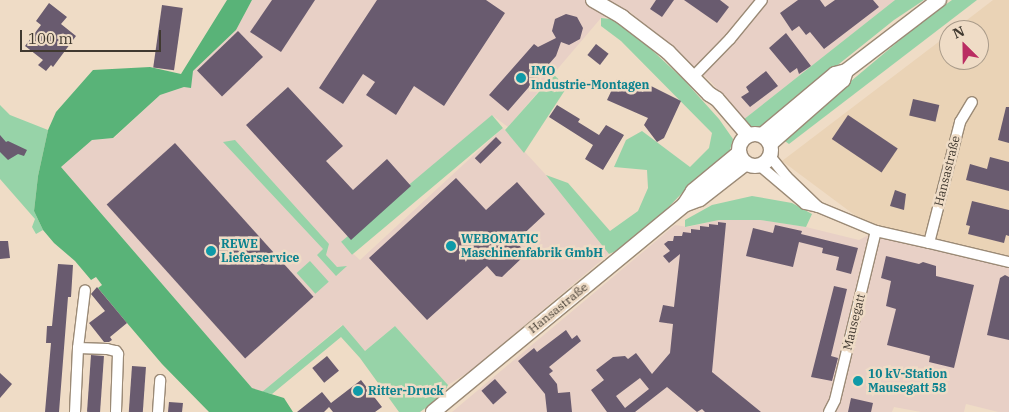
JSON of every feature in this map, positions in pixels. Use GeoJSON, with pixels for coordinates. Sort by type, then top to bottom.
{"type":"FeatureCollection","features":[{"type":"Feature","properties":{"kind":"street"},"geometry":{"type":"LineString","coordinates":[[593,0],[646,34],[709,94],[717,99],[754,149],[805,204],[818,207],[876,231],[1009,262]]}},
{"type":"Feature","properties":{"kind":"street"},"geometry":{"type":"LineString","coordinates":[[693,77],[730,40],[762,0]]}},
{"type":"Feature","properties":{"kind":"street","name":"Hansastraße"},"geometry":{"type":"LineString","coordinates":[[433,412],[684,205],[693,191],[754,149],[835,74],[846,71],[939,0]]}},
{"type":"Feature","properties":{"kind":"street","name":"Hansastraße"},"geometry":{"type":"LineString","coordinates":[[928,243],[960,122],[972,102]]}},
{"type":"Feature","properties":{"kind":"street","name":"Mausegatt"},"geometry":{"type":"LineString","coordinates":[[830,412],[835,400],[876,231]]}},
{"type":"Feature","properties":{"kind":"street"},"geometry":{"type":"LineString","coordinates":[[75,412],[78,348],[85,290]]}},
{"type":"Feature","properties":{"kind":"street"},"geometry":{"type":"LineString","coordinates":[[78,348],[107,349],[116,351],[118,354],[120,360],[116,412]]}},
{"type":"Feature","properties":{"kind":"street"},"geometry":{"type":"LineString","coordinates":[[158,412],[160,380]]}},
{"type":"Feature","properties":{"kind":"shaded area"},"geometry":{"type":"Polygon","coordinates":[[[252,0],[895,0],[743,120],[711,82],[630,12],[601,18],[508,127],[492,115],[348,249],[360,260],[503,128],[546,175],[609,254],[469,372],[448,385],[395,326],[365,351],[342,325],[262,392],[252,388],[61,167],[92,140],[114,138],[160,95],[184,87],[193,71],[236,30],[252,0]]]}},
{"type":"Feature","properties":{"kind":"shaded area"},"geometry":{"type":"Polygon","coordinates":[[[993,0],[1009,0],[1009,262],[876,231],[782,161],[939,42],[939,70],[989,70],[989,20],[967,20],[993,0]]]}},
{"type":"Feature","properties":{"kind":"shaded area"},"geometry":{"type":"Polygon","coordinates":[[[719,220],[760,220],[806,227],[859,240],[876,231],[1009,262],[1009,412],[998,412],[966,404],[964,412],[921,412],[894,407],[892,412],[452,412],[675,225],[688,227],[719,220]]]}},
{"type":"Feature","properties":{"kind":"green space"},"geometry":{"type":"Polygon","coordinates":[[[227,0],[252,0],[236,30],[193,71],[191,88],[184,87],[160,95],[113,138],[92,140],[61,167],[252,388],[284,398],[293,412],[209,412],[162,364],[127,323],[98,288],[102,285],[96,277],[91,280],[75,261],[54,243],[43,230],[34,211],[38,176],[48,130],[56,112],[93,70],[150,67],[181,74],[227,0]]]}},
{"type":"Feature","properties":{"kind":"green space"},"geometry":{"type":"Polygon","coordinates":[[[895,0],[924,0],[894,20],[759,128],[750,128],[743,120],[895,0]]]}},
{"type":"Feature","properties":{"kind":"green space"},"geometry":{"type":"Polygon","coordinates":[[[952,0],[977,0],[951,20],[939,20],[939,29],[789,144],[782,139],[925,19],[952,0]]]}},
{"type":"Feature","properties":{"kind":"green space"},"geometry":{"type":"Polygon","coordinates":[[[601,18],[611,19],[638,37],[683,79],[719,119],[733,139],[730,150],[714,167],[686,189],[658,218],[616,251],[609,254],[546,175],[568,183],[610,231],[638,211],[648,188],[647,170],[614,167],[626,140],[642,131],[690,167],[709,148],[712,133],[621,41],[601,26],[601,18]]]}},
{"type":"Feature","properties":{"kind":"green space"},"geometry":{"type":"Polygon","coordinates":[[[554,75],[567,87],[524,153],[505,130],[554,75]]]}},
{"type":"Feature","properties":{"kind":"green space"},"geometry":{"type":"Polygon","coordinates":[[[0,105],[10,115],[48,130],[38,176],[34,211],[43,230],[36,234],[32,227],[35,219],[0,179],[0,105]]]}},
{"type":"Feature","properties":{"kind":"green space"},"geometry":{"type":"Polygon","coordinates":[[[492,115],[503,128],[352,255],[341,242],[492,115]]]}},
{"type":"Feature","properties":{"kind":"green space"},"geometry":{"type":"Polygon","coordinates":[[[235,140],[329,244],[326,255],[337,267],[347,266],[336,276],[317,255],[323,249],[223,142],[235,140]]]}},
{"type":"Feature","properties":{"kind":"green space"},"geometry":{"type":"Polygon","coordinates":[[[752,196],[792,203],[812,214],[806,227],[760,220],[719,220],[685,227],[685,220],[712,205],[752,196]]]}},
{"type":"Feature","properties":{"kind":"green space"},"geometry":{"type":"Polygon","coordinates":[[[310,261],[329,282],[315,294],[297,273],[310,261]]]}},
{"type":"Feature","properties":{"kind":"green space"},"geometry":{"type":"Polygon","coordinates":[[[343,325],[365,351],[395,326],[448,385],[443,395],[420,412],[399,412],[360,358],[341,337],[272,394],[262,392],[343,325]]]}},
{"type":"Feature","properties":{"kind":"building"},"geometry":{"type":"Polygon","coordinates":[[[272,0],[315,0],[281,52],[250,32],[272,0]]]}},
{"type":"Feature","properties":{"kind":"building"},"geometry":{"type":"Polygon","coordinates":[[[377,0],[486,0],[505,13],[444,106],[414,86],[396,115],[366,95],[375,82],[363,74],[343,104],[319,88],[377,0]]]}},
{"type":"Feature","properties":{"kind":"building"},"geometry":{"type":"Polygon","coordinates":[[[656,0],[674,0],[662,17],[650,9],[656,0]]]}},
{"type":"Feature","properties":{"kind":"building"},"geometry":{"type":"Polygon","coordinates":[[[684,0],[720,0],[729,7],[717,23],[684,0]]]}},
{"type":"Feature","properties":{"kind":"building"},"geometry":{"type":"Polygon","coordinates":[[[798,0],[820,0],[825,7],[835,0],[873,0],[879,7],[824,49],[810,32],[806,35],[799,26],[792,31],[780,13],[798,0]]]}},
{"type":"Feature","properties":{"kind":"building"},"geometry":{"type":"Polygon","coordinates":[[[49,3],[67,17],[61,24],[76,36],[53,67],[51,65],[46,71],[38,65],[43,60],[25,46],[41,25],[36,21],[49,3]]]}},
{"type":"Feature","properties":{"kind":"building"},"geometry":{"type":"Polygon","coordinates":[[[162,5],[183,8],[174,70],[153,67],[162,5]]]}},
{"type":"Feature","properties":{"kind":"building","name":"IMO Industrie-Montagen"},"geometry":{"type":"Polygon","coordinates":[[[566,14],[577,17],[583,28],[580,39],[569,45],[561,42],[556,56],[508,111],[489,95],[534,44],[538,47],[556,38],[552,31],[555,19],[566,14]]]}},
{"type":"Feature","properties":{"kind":"building"},"geometry":{"type":"Polygon","coordinates":[[[238,31],[263,57],[222,96],[197,71],[238,31]]]}},
{"type":"Feature","properties":{"kind":"building"},"geometry":{"type":"Polygon","coordinates":[[[786,33],[811,66],[799,74],[797,68],[790,73],[769,48],[786,33]]]}},
{"type":"Feature","properties":{"kind":"building"},"geometry":{"type":"Polygon","coordinates":[[[596,44],[609,54],[600,65],[587,55],[596,44]]]}},
{"type":"Feature","properties":{"kind":"building"},"geometry":{"type":"Polygon","coordinates":[[[766,71],[778,86],[750,107],[741,97],[749,92],[746,87],[766,71]]]}},
{"type":"Feature","properties":{"kind":"building"},"geometry":{"type":"Polygon","coordinates":[[[617,79],[643,92],[647,84],[681,101],[664,138],[657,142],[644,125],[648,118],[607,100],[617,79]]]}},
{"type":"Feature","properties":{"kind":"building"},"geometry":{"type":"Polygon","coordinates":[[[288,87],[343,146],[326,161],[353,190],[387,159],[411,186],[351,240],[246,125],[288,87]]]}},
{"type":"Feature","properties":{"kind":"building"},"geometry":{"type":"Polygon","coordinates":[[[913,99],[939,105],[935,122],[909,116],[913,99]]]}},
{"type":"Feature","properties":{"kind":"building"},"geometry":{"type":"Polygon","coordinates":[[[557,105],[580,119],[578,122],[599,135],[606,125],[624,135],[603,170],[585,159],[593,145],[549,117],[557,105]]]}},
{"type":"Feature","properties":{"kind":"building"},"geometry":{"type":"Polygon","coordinates":[[[1006,107],[1009,107],[1009,143],[998,140],[1006,107]]]}},
{"type":"Feature","properties":{"kind":"building"},"geometry":{"type":"Polygon","coordinates":[[[848,115],[898,149],[882,173],[832,139],[848,115]]]}},
{"type":"Feature","properties":{"kind":"building"},"geometry":{"type":"Polygon","coordinates":[[[0,135],[6,142],[8,141],[27,150],[24,156],[18,154],[8,160],[0,152],[0,135]]]}},
{"type":"Feature","properties":{"kind":"building"},"geometry":{"type":"Polygon","coordinates":[[[496,137],[502,143],[480,164],[475,158],[496,137]]]}},
{"type":"Feature","properties":{"kind":"building","name":"REWE Lieferservice"},"geometry":{"type":"Polygon","coordinates":[[[175,143],[314,297],[245,358],[107,205],[175,143]]]}},
{"type":"Feature","properties":{"kind":"building"},"geometry":{"type":"Polygon","coordinates":[[[990,157],[1009,162],[1009,191],[966,180],[970,164],[987,169],[990,157]]]}},
{"type":"Feature","properties":{"kind":"building","name":"WEBOMATIC Maschinenfabrik GmbH"},"geometry":{"type":"Polygon","coordinates":[[[456,178],[486,210],[517,182],[545,214],[516,241],[523,250],[524,256],[502,277],[496,276],[487,266],[427,320],[369,258],[456,178]]]}},
{"type":"Feature","properties":{"kind":"building"},"geometry":{"type":"Polygon","coordinates":[[[895,190],[906,194],[904,210],[890,206],[895,190]]]}},
{"type":"Feature","properties":{"kind":"building"},"geometry":{"type":"Polygon","coordinates":[[[972,201],[1009,210],[1009,236],[1006,235],[1004,243],[968,234],[970,226],[966,225],[972,201]]]}},
{"type":"Feature","properties":{"kind":"building"},"geometry":{"type":"Polygon","coordinates":[[[718,222],[726,223],[712,372],[761,412],[705,412],[702,409],[697,412],[667,387],[635,412],[607,412],[591,390],[604,380],[596,370],[613,357],[625,356],[628,359],[636,353],[652,374],[670,353],[673,324],[659,322],[663,305],[674,307],[680,254],[669,263],[663,256],[670,251],[664,244],[668,241],[673,241],[674,236],[682,236],[683,232],[691,233],[691,229],[700,230],[700,226],[709,227],[709,224],[718,225],[718,222]],[[640,378],[616,396],[625,408],[649,389],[640,378]]]}},
{"type":"Feature","properties":{"kind":"building"},"geometry":{"type":"Polygon","coordinates":[[[775,225],[802,231],[801,234],[858,248],[851,274],[836,270],[839,257],[822,253],[823,248],[799,242],[793,267],[746,256],[753,228],[773,233],[775,225]]]}},
{"type":"Feature","properties":{"kind":"building"},"geometry":{"type":"Polygon","coordinates":[[[0,241],[8,241],[10,258],[0,259],[0,241]]]}},
{"type":"Feature","properties":{"kind":"building"},"geometry":{"type":"Polygon","coordinates":[[[886,256],[936,266],[936,276],[974,285],[954,368],[929,362],[930,356],[887,345],[896,309],[886,306],[891,281],[881,278],[886,256]]]}},
{"type":"Feature","properties":{"kind":"building"},"geometry":{"type":"Polygon","coordinates":[[[58,264],[73,265],[71,297],[68,297],[59,412],[45,412],[51,343],[46,343],[47,326],[52,326],[58,264]]]}},
{"type":"Feature","properties":{"kind":"building"},"geometry":{"type":"Polygon","coordinates":[[[1005,275],[1009,277],[1009,340],[987,335],[1000,278],[1005,275]]]}},
{"type":"Feature","properties":{"kind":"building"},"geometry":{"type":"Polygon","coordinates":[[[834,286],[847,289],[831,356],[838,358],[832,381],[811,377],[834,286]]]}},
{"type":"Feature","properties":{"kind":"building"},"geometry":{"type":"Polygon","coordinates":[[[97,287],[127,323],[110,337],[112,340],[109,342],[104,342],[89,323],[105,311],[91,294],[97,287]]]}},
{"type":"Feature","properties":{"kind":"building"},"geometry":{"type":"Polygon","coordinates":[[[566,330],[572,339],[577,335],[581,341],[549,367],[553,371],[549,374],[557,384],[558,393],[570,392],[572,412],[547,412],[545,394],[518,361],[534,348],[537,352],[566,330]]]}},
{"type":"Feature","properties":{"kind":"building"},"geometry":{"type":"Polygon","coordinates":[[[91,355],[104,356],[100,412],[87,412],[91,355]]]}},
{"type":"Feature","properties":{"kind":"building"},"geometry":{"type":"Polygon","coordinates":[[[327,356],[339,371],[324,383],[312,368],[327,356]]]}},
{"type":"Feature","properties":{"kind":"building"},"geometry":{"type":"Polygon","coordinates":[[[132,366],[146,367],[143,412],[129,412],[132,366]]]}},
{"type":"Feature","properties":{"kind":"building"},"geometry":{"type":"Polygon","coordinates":[[[0,373],[12,384],[0,398],[0,373]]]}},
{"type":"Feature","properties":{"kind":"building"},"geometry":{"type":"Polygon","coordinates":[[[495,379],[507,393],[493,404],[481,391],[495,379]]]}},
{"type":"Feature","properties":{"kind":"building","name":"Ritter-Druck"},"geometry":{"type":"Polygon","coordinates":[[[361,380],[382,407],[375,412],[333,412],[329,407],[324,412],[297,412],[322,392],[331,403],[361,380]]]}},
{"type":"Feature","properties":{"kind":"building"},"geometry":{"type":"Polygon","coordinates":[[[851,398],[873,403],[871,412],[848,412],[851,398]]]}},
{"type":"Feature","properties":{"kind":"building"},"geometry":{"type":"Polygon","coordinates":[[[169,402],[183,403],[182,412],[168,412],[169,402]]]}},
{"type":"Feature","properties":{"kind":"place","name":"IMO Industrie-Montagen"},"geometry":{"type":"Point","coordinates":[521,78]}},
{"type":"Feature","properties":{"kind":"place","name":"WEBOMATIC Maschinenfabrik GmbH"},"geometry":{"type":"Point","coordinates":[451,246]}},
{"type":"Feature","properties":{"kind":"place","name":"REWE Lieferservice"},"geometry":{"type":"Point","coordinates":[211,251]}},
{"type":"Feature","properties":{"kind":"place","name":"10 kV-Station Mausegatt 58"},"geometry":{"type":"Point","coordinates":[858,381]}},
{"type":"Feature","properties":{"kind":"place","name":"Ritter-Druck"},"geometry":{"type":"Point","coordinates":[358,391]}}]}
